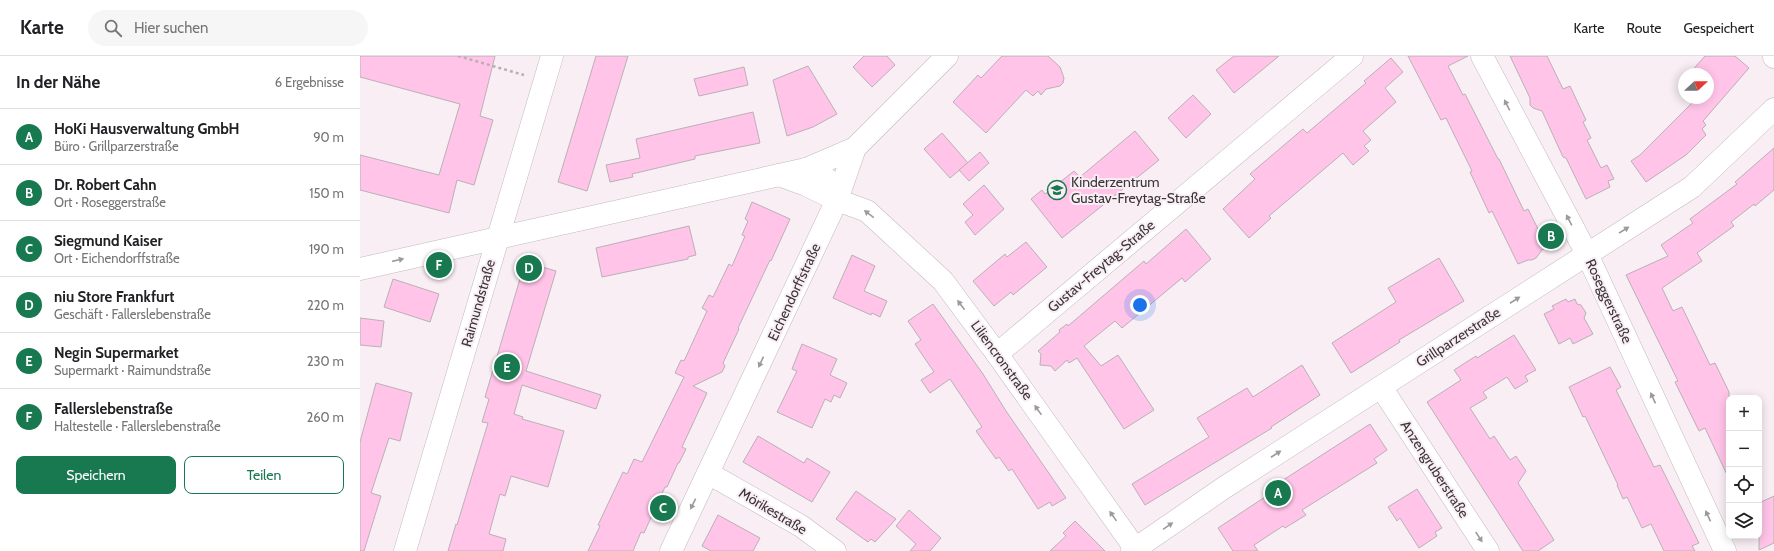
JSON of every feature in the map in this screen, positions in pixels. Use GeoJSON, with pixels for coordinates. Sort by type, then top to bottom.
{"type":"FeatureCollection","features":[{"type":"Feature","properties":{"kind":"street","name":"Raimundstraße"},"geometry":{"type":"LineString","coordinates":[[405,551],[496,239],[552,56]]}},
{"type":"Feature","properties":{"kind":"street","name":"Eichendorffstraße"},"geometry":{"type":"LineString","coordinates":[[671,551],[837,200],[856,148],[947,56]]}},
{"type":"Feature","properties":{"kind":"street","name":"Gustav-Freytag-Straße"},"geometry":{"type":"LineString","coordinates":[[997,354],[1352,56]]}},
{"type":"Feature","properties":{"kind":"street","name":"Roseggerstraße"},"geometry":{"type":"LineString","coordinates":[[1482,56],[1587,254],[1725,551]]}},
{"type":"Feature","properties":{"kind":"street","name":"Grillparzerstraße"},"geometry":{"type":"LineString","coordinates":[[1135,550],[1381,387],[1692,187],[1774,109]]}},
{"type":"Feature","properties":{"kind":"street"},"geometry":{"type":"LineString","coordinates":[[360,269],[806,169],[856,148]]}},
{"type":"Feature","properties":{"kind":"street"},"geometry":{"type":"LineString","coordinates":[[806,169],[820,173],[831,182],[837,200]]}},
{"type":"Feature","properties":{"kind":"street","name":"Liliencronstraße"},"geometry":{"type":"LineString","coordinates":[[779,175],[867,211],[943,280],[1135,550]]}},
{"type":"Feature","properties":{"kind":"street","name":"Anzengruberstraße"},"geometry":{"type":"LineString","coordinates":[[1381,387],[1488,551]]}},
{"type":"Feature","properties":{"kind":"street","name":"Mörikestraße"},"geometry":{"type":"LineString","coordinates":[[708,473],[801,526],[835,551]]}},
{"type":"Feature","properties":{"kind":"path"},"geometry":{"type":"LineString","coordinates":[[458,56],[524,75]]}},
{"type":"Feature","properties":{"kind":"building"},"geometry":{"type":"Polygon","coordinates":[[[360,56],[495,56],[480,116],[493,120],[474,185],[457,180],[449,213],[360,190],[360,155],[439,175],[460,104],[360,77],[360,56]]]}},
{"type":"Feature","properties":{"kind":"building"},"geometry":{"type":"Polygon","coordinates":[[[596,56],[628,56],[587,191],[558,182],[596,56]]]}},
{"type":"Feature","properties":{"kind":"building"},"geometry":{"type":"Polygon","coordinates":[[[864,56],[887,56],[895,65],[872,87],[853,67],[864,56]]]}},
{"type":"Feature","properties":{"kind":"building"},"geometry":{"type":"Polygon","coordinates":[[[1002,56],[1048,56],[1060,67],[1064,78],[1063,83],[1060,86],[1046,89],[1041,95],[1038,91],[1033,96],[1026,90],[986,133],[953,102],[978,75],[981,78],[1002,56]]]}},
{"type":"Feature","properties":{"kind":"building"},"geometry":{"type":"Polygon","coordinates":[[[1234,56],[1279,56],[1234,93],[1216,70],[1234,56]]]}},
{"type":"Feature","properties":{"kind":"building"},"geometry":{"type":"Polygon","coordinates":[[[1408,56],[1468,56],[1448,66],[1463,95],[1465,94],[1524,211],[1528,209],[1547,247],[1542,250],[1536,258],[1518,264],[1492,211],[1489,213],[1470,172],[1472,171],[1446,118],[1441,120],[1408,56]]]}},
{"type":"Feature","properties":{"kind":"building"},"geometry":{"type":"Polygon","coordinates":[[[1510,56],[1547,56],[1563,89],[1570,86],[1586,120],[1583,122],[1591,138],[1587,140],[1601,168],[1607,165],[1614,179],[1608,181],[1610,187],[1586,199],[1566,158],[1563,157],[1542,111],[1533,108],[1530,105],[1530,98],[1510,56]]]}},
{"type":"Feature","properties":{"kind":"building"},"geometry":{"type":"Polygon","coordinates":[[[1705,56],[1735,56],[1749,68],[1703,121],[1706,125],[1702,129],[1706,135],[1686,155],[1646,182],[1631,161],[1640,155],[1691,104],[1714,104],[1714,68],[1694,68],[1705,56]]]}},
{"type":"Feature","properties":{"kind":"building"},"geometry":{"type":"Polygon","coordinates":[[[1391,58],[1403,72],[1385,88],[1396,102],[1363,131],[1371,140],[1364,146],[1369,151],[1353,165],[1343,153],[1269,216],[1271,218],[1249,238],[1223,209],[1255,179],[1250,174],[1303,129],[1307,133],[1366,83],[1364,81],[1391,58]]]}},
{"type":"Feature","properties":{"kind":"building"},"geometry":{"type":"Polygon","coordinates":[[[808,66],[837,114],[813,127],[787,136],[773,80],[808,66]]]}},
{"type":"Feature","properties":{"kind":"building"},"geometry":{"type":"Polygon","coordinates":[[[744,67],[748,85],[699,96],[694,79],[744,67]]]}},
{"type":"Feature","properties":{"kind":"building"},"geometry":{"type":"Polygon","coordinates":[[[1193,95],[1211,114],[1186,138],[1168,118],[1193,95]]]}},
{"type":"Feature","properties":{"kind":"building"},"geometry":{"type":"Polygon","coordinates":[[[753,112],[760,143],[695,156],[695,159],[632,174],[633,177],[610,182],[606,165],[640,158],[636,139],[753,112]]]}},
{"type":"Feature","properties":{"kind":"building"},"geometry":{"type":"Polygon","coordinates":[[[1135,131],[1159,160],[1062,238],[1031,199],[1042,190],[1045,194],[1074,171],[1080,177],[1135,131]]]}},
{"type":"Feature","properties":{"kind":"building"},"geometry":{"type":"Polygon","coordinates":[[[942,133],[968,163],[950,178],[924,149],[942,133]]]}},
{"type":"Feature","properties":{"kind":"building"},"geometry":{"type":"Polygon","coordinates":[[[1774,148],[1774,190],[1755,206],[1754,204],[1731,222],[1734,226],[1697,253],[1702,261],[1662,288],[1673,311],[1682,307],[1710,365],[1715,363],[1729,392],[1729,395],[1726,395],[1726,473],[1705,428],[1699,431],[1675,382],[1678,381],[1626,275],[1668,256],[1661,245],[1693,223],[1690,219],[1737,184],[1735,182],[1774,148]]]}},
{"type":"Feature","properties":{"kind":"building"},"geometry":{"type":"Polygon","coordinates":[[[980,152],[989,163],[969,181],[959,170],[980,152]]]}},
{"type":"Feature","properties":{"kind":"building"},"geometry":{"type":"Polygon","coordinates":[[[984,185],[1004,209],[975,235],[965,222],[973,215],[963,204],[984,185]]]}},
{"type":"Feature","properties":{"kind":"building"},"geometry":{"type":"Polygon","coordinates":[[[752,202],[790,219],[738,328],[739,329],[723,363],[725,366],[722,372],[693,386],[707,393],[682,447],[686,449],[667,487],[665,487],[644,533],[641,532],[633,551],[588,551],[600,526],[598,525],[623,472],[627,474],[634,459],[642,462],[684,377],[675,373],[681,360],[684,361],[707,311],[702,308],[709,295],[713,297],[729,264],[732,266],[745,236],[742,235],[748,221],[745,219],[752,202]]]}},
{"type":"Feature","properties":{"kind":"building"},"geometry":{"type":"Polygon","coordinates":[[[689,226],[696,255],[688,257],[688,259],[602,277],[596,248],[689,226]]]}},
{"type":"Feature","properties":{"kind":"building"},"geometry":{"type":"Polygon","coordinates":[[[1186,229],[1211,259],[1185,282],[1182,278],[1122,328],[1115,321],[1084,346],[1101,366],[1118,355],[1154,410],[1124,429],[1077,358],[1069,363],[1067,360],[1055,371],[1051,366],[1040,365],[1041,354],[1038,351],[1060,332],[1059,330],[1067,324],[1068,326],[1144,261],[1146,264],[1186,229]]]}},
{"type":"Feature","properties":{"kind":"building"},"geometry":{"type":"Polygon","coordinates":[[[1026,242],[1047,267],[1013,295],[1011,292],[994,306],[973,281],[1005,254],[1007,257],[1026,242]]]}},
{"type":"Feature","properties":{"kind":"building"},"geometry":{"type":"Polygon","coordinates":[[[852,255],[875,266],[864,291],[887,301],[880,317],[872,313],[871,315],[833,298],[852,255]]]}},
{"type":"Feature","properties":{"kind":"building"},"geometry":{"type":"Polygon","coordinates":[[[1439,258],[1464,301],[1399,340],[1400,342],[1351,373],[1332,343],[1396,302],[1388,288],[1439,258]]]}},
{"type":"Feature","properties":{"kind":"building"},"geometry":{"type":"Polygon","coordinates":[[[525,262],[556,271],[526,371],[601,395],[596,409],[522,385],[514,414],[523,417],[522,419],[564,431],[548,487],[511,476],[505,496],[500,494],[489,534],[506,539],[503,551],[448,551],[488,423],[482,422],[489,399],[485,397],[525,262]]]}},
{"type":"Feature","properties":{"kind":"building"},"geometry":{"type":"Polygon","coordinates":[[[393,279],[439,294],[430,322],[384,307],[393,279]]]}},
{"type":"Feature","properties":{"kind":"building"},"geometry":{"type":"Polygon","coordinates":[[[1566,299],[1568,302],[1575,299],[1577,304],[1581,305],[1586,313],[1584,318],[1593,334],[1573,344],[1570,338],[1559,344],[1544,314],[1554,309],[1552,306],[1566,299]]]}},
{"type":"Feature","properties":{"kind":"building"},"geometry":{"type":"Polygon","coordinates":[[[933,304],[983,374],[1006,411],[1066,498],[1052,506],[1050,502],[1038,509],[1012,469],[1009,471],[999,457],[996,459],[976,431],[982,427],[950,379],[930,393],[921,380],[934,372],[915,344],[921,340],[908,321],[933,304]]]}},
{"type":"Feature","properties":{"kind":"building"},"geometry":{"type":"Polygon","coordinates":[[[360,318],[384,321],[381,347],[360,345],[360,318]]]}},
{"type":"Feature","properties":{"kind":"building"},"geometry":{"type":"Polygon","coordinates":[[[1514,335],[1536,370],[1525,376],[1528,381],[1515,389],[1507,377],[1483,392],[1487,398],[1470,408],[1490,439],[1494,436],[1510,460],[1516,456],[1526,471],[1518,483],[1554,540],[1538,551],[1523,551],[1427,402],[1461,380],[1454,370],[1476,356],[1477,358],[1514,335]]]}},
{"type":"Feature","properties":{"kind":"building"},"geometry":{"type":"Polygon","coordinates":[[[802,344],[837,359],[830,375],[847,383],[840,398],[834,395],[831,402],[825,399],[812,428],[777,412],[797,371],[792,369],[802,344]]]}},
{"type":"Feature","properties":{"kind":"building"},"geometry":{"type":"Polygon","coordinates":[[[1302,365],[1320,395],[1271,427],[1272,428],[1145,505],[1132,484],[1209,437],[1197,418],[1247,388],[1253,397],[1302,365]]]}},
{"type":"Feature","properties":{"kind":"building"},"geometry":{"type":"Polygon","coordinates":[[[1610,367],[1621,387],[1616,390],[1654,467],[1660,465],[1699,543],[1692,546],[1695,551],[1664,551],[1651,524],[1642,528],[1627,497],[1623,499],[1618,485],[1585,416],[1583,417],[1569,387],[1610,367]]]}},
{"type":"Feature","properties":{"kind":"building"},"geometry":{"type":"Polygon","coordinates":[[[376,383],[412,393],[400,441],[389,438],[371,493],[381,496],[364,551],[360,551],[360,442],[376,383]]]}},
{"type":"Feature","properties":{"kind":"building"},"geometry":{"type":"Polygon","coordinates":[[[1370,424],[1387,450],[1374,459],[1377,463],[1302,510],[1306,515],[1285,528],[1283,526],[1254,545],[1258,551],[1233,551],[1218,528],[1265,497],[1263,493],[1370,424]]]}},
{"type":"Feature","properties":{"kind":"building"},"geometry":{"type":"Polygon","coordinates":[[[758,436],[804,463],[807,458],[830,472],[812,502],[743,462],[758,436]]]}},
{"type":"Feature","properties":{"kind":"building"},"geometry":{"type":"Polygon","coordinates":[[[1417,489],[1442,528],[1435,532],[1437,536],[1419,548],[1400,518],[1397,521],[1388,507],[1417,489]]]}},
{"type":"Feature","properties":{"kind":"building"},"geometry":{"type":"Polygon","coordinates":[[[856,491],[896,519],[875,542],[871,539],[868,542],[836,519],[856,491]]]}},
{"type":"Feature","properties":{"kind":"building"},"geometry":{"type":"Polygon","coordinates":[[[1774,496],[1774,543],[1759,550],[1759,539],[1762,539],[1762,502],[1774,496]]]}},
{"type":"Feature","properties":{"kind":"building"},"geometry":{"type":"Polygon","coordinates":[[[909,510],[941,538],[930,551],[910,551],[916,544],[896,526],[909,510]]]}},
{"type":"Feature","properties":{"kind":"building"},"geometry":{"type":"Polygon","coordinates":[[[718,515],[760,538],[753,551],[711,551],[702,546],[718,515]]]}},
{"type":"Feature","properties":{"kind":"building"},"geometry":{"type":"Polygon","coordinates":[[[1075,521],[1105,551],[1050,551],[1066,536],[1063,533],[1075,521]]]}},
{"type":"Feature","properties":{"kind":"place","name":"Kinderzentrum Gustav-Freytag-Straße"},"geometry":{"type":"Point","coordinates":[1057,190]}},
{"type":"Feature","properties":{"kind":"place","name":"Dr. Robert Cahn"},"geometry":{"type":"Point","coordinates":[1551,236]}},
{"type":"Feature","properties":{"kind":"place","name":"Fallerslebenstraße"},"geometry":{"type":"Point","coordinates":[439,265]}},
{"type":"Feature","properties":{"kind":"place","name":"niu Store Frankfurt"},"geometry":{"type":"Point","coordinates":[529,268]}},
{"type":"Feature","properties":{"kind":"place","name":"Negin Supermarket"},"geometry":{"type":"Point","coordinates":[507,367]}},
{"type":"Feature","properties":{"kind":"place","name":"HoKi Hausverwaltung GmbH"},"geometry":{"type":"Point","coordinates":[1278,493]}},
{"type":"Feature","properties":{"kind":"place","name":"Siegmund Kaiser"},"geometry":{"type":"Point","coordinates":[663,508]}}]}
